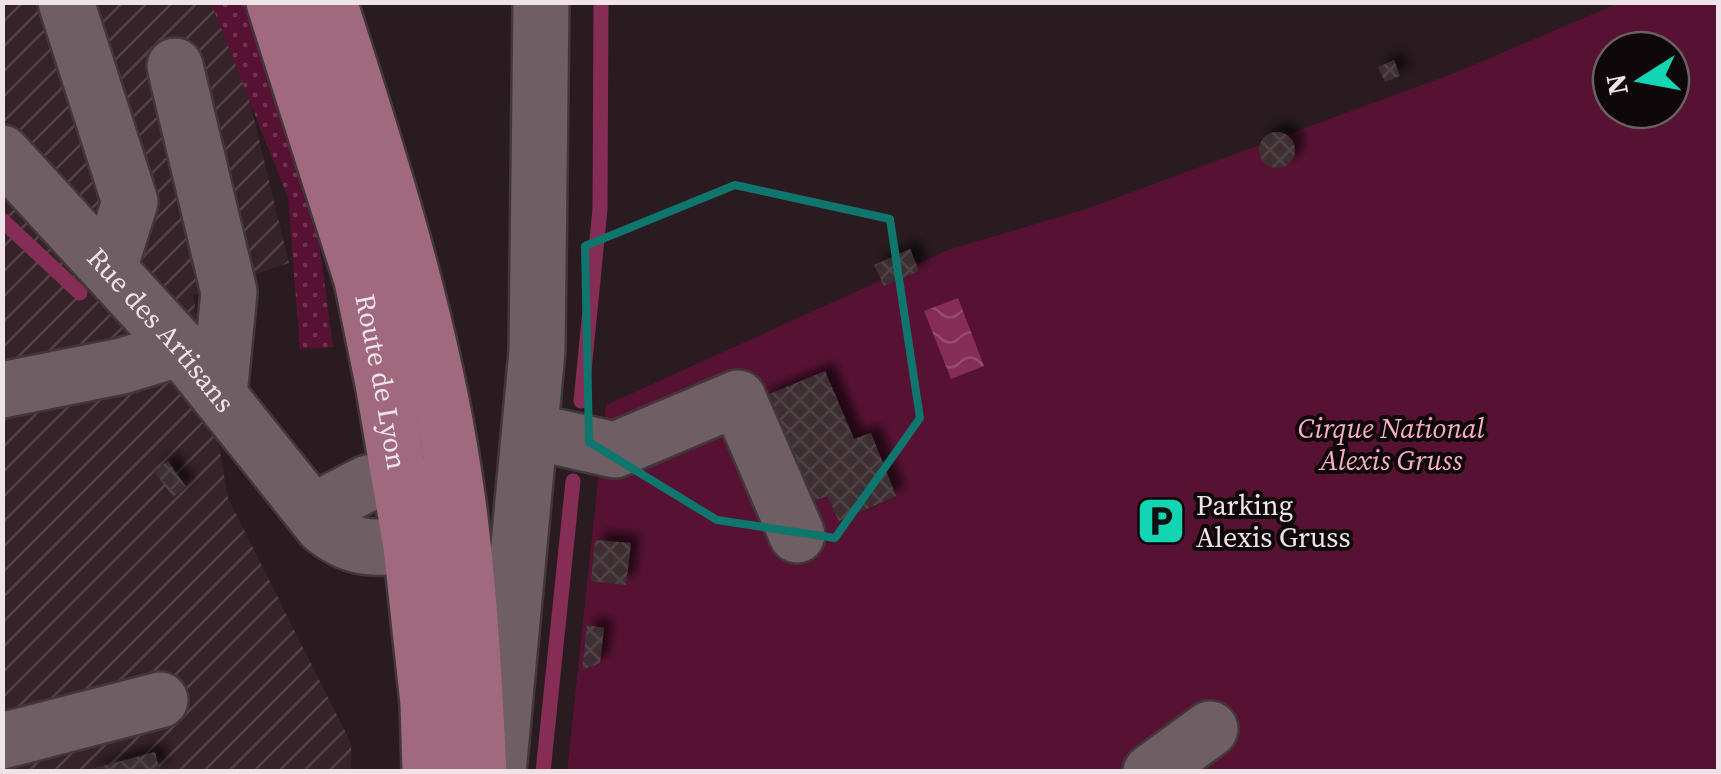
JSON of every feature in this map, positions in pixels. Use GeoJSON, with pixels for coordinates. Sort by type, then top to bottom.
{"type":"FeatureCollection","features":[{"type":"Feature","properties":{"kind":"main road","name":"Route de Lyon"},"geometry":{"type":"LineString","coordinates":[[274,2],[362,280],[424,504],[473,650],[477,772]]}},
{"type":"Feature","properties":{"kind":"main road","name":"Route de Lyon"},"geometry":{"type":"LineString","coordinates":[[329,2],[420,306],[430,772]]}},
{"type":"Feature","properties":{"kind":"street"},"geometry":{"type":"LineString","coordinates":[[66,2],[130,202],[109,268]]}},
{"type":"Feature","properties":{"kind":"street"},"geometry":{"type":"LineString","coordinates":[[498,772],[537,351],[541,2]]}},
{"type":"Feature","properties":{"kind":"street"},"geometry":{"type":"LineString","coordinates":[[175,66],[230,292],[219,396]]}},
{"type":"Feature","properties":{"kind":"street","name":"Rue des Artisans"},"geometry":{"type":"LineString","coordinates":[[2,152],[181,348],[312,512],[368,483],[424,504]]}},
{"type":"Feature","properties":{"kind":"street"},"geometry":{"type":"LineString","coordinates":[[9,377],[122,366],[181,348]]}},
{"type":"Feature","properties":{"kind":"street"},"geometry":{"type":"LineString","coordinates":[[530,430],[615,450],[738,398],[797,535]]}},
{"type":"Feature","properties":{"kind":"street"},"geometry":{"type":"LineString","coordinates":[[2,741],[160,700]]}},
{"type":"Feature","properties":{"kind":"street"},"geometry":{"type":"LineString","coordinates":[[1151,772],[1210,728]]}},
{"type":"Feature","properties":{"kind":"highlighted area"},"geometry":{"type":"Polygon","coordinates":[[[735,185],[890,219],[920,418],[835,538],[717,520],[589,442],[585,246],[735,185]]]}},
{"type":"Feature","properties":{"kind":"shaded area"},"geometry":{"type":"Polygon","coordinates":[[[2,3],[226,3],[289,263],[193,296],[228,498],[351,743],[351,771],[3,771],[2,3]]]}},
{"type":"Feature","properties":{"kind":"green space"},"geometry":{"type":"Polygon","coordinates":[[[211,3],[249,3],[313,197],[333,347],[300,349],[288,198],[211,3]]]}},
{"type":"Feature","properties":{"kind":"green space","name":"Cirque National Alexis Gruss"},"geometry":{"type":"Polygon","coordinates":[[[1619,3],[1718,3],[1718,771],[567,772],[606,405],[948,250],[1086,209],[1457,72],[1619,3]]]}},
{"type":"Feature","properties":{"kind":"water"},"geometry":{"type":"Polygon","coordinates":[[[958,298],[984,366],[951,379],[924,311],[958,298]]]}},
{"type":"Feature","properties":{"kind":"building"},"geometry":{"type":"Polygon","coordinates":[[[1394,60],[1400,76],[1385,82],[1378,67],[1394,60]]]}},
{"type":"Feature","properties":{"kind":"building"},"geometry":{"type":"Polygon","coordinates":[[[1277,132],[1290,137],[1295,150],[1290,163],[1277,168],[1264,163],[1259,150],[1264,137],[1277,132]]]}},
{"type":"Feature","properties":{"kind":"building"},"geometry":{"type":"Polygon","coordinates":[[[910,249],[919,271],[884,286],[874,265],[910,249]]]}},
{"type":"Feature","properties":{"kind":"building"},"geometry":{"type":"Polygon","coordinates":[[[825,371],[854,439],[871,433],[896,496],[839,521],[827,496],[811,502],[781,426],[773,429],[760,398],[825,371]]]}},
{"type":"Feature","properties":{"kind":"building"},"geometry":{"type":"Polygon","coordinates":[[[168,461],[186,487],[173,497],[154,471],[168,461]]]}},
{"type":"Feature","properties":{"kind":"building"},"geometry":{"type":"Polygon","coordinates":[[[595,540],[631,543],[626,585],[591,581],[595,540]]]}},
{"type":"Feature","properties":{"kind":"building"},"geometry":{"type":"Polygon","coordinates":[[[587,625],[604,628],[600,663],[582,670],[587,625]]]}},
{"type":"Feature","properties":{"kind":"building"},"geometry":{"type":"Polygon","coordinates":[[[155,752],[160,772],[88,772],[88,770],[155,752]]]}},
{"type":"Feature","properties":{"kind":"waterway"},"geometry":{"type":"LineString","coordinates":[[581,401],[600,209],[601,2]]}},
{"type":"Feature","properties":{"kind":"waterway"},"geometry":{"type":"LineString","coordinates":[[2,220],[80,293]]}},
{"type":"Feature","properties":{"kind":"waterway"},"geometry":{"type":"LineString","coordinates":[[543,772],[573,481]]}},
{"type":"Feature","properties":{"kind":"place","name":"Parking Alexis Gruss"},"geometry":{"type":"Point","coordinates":[1161,521]}}]}
